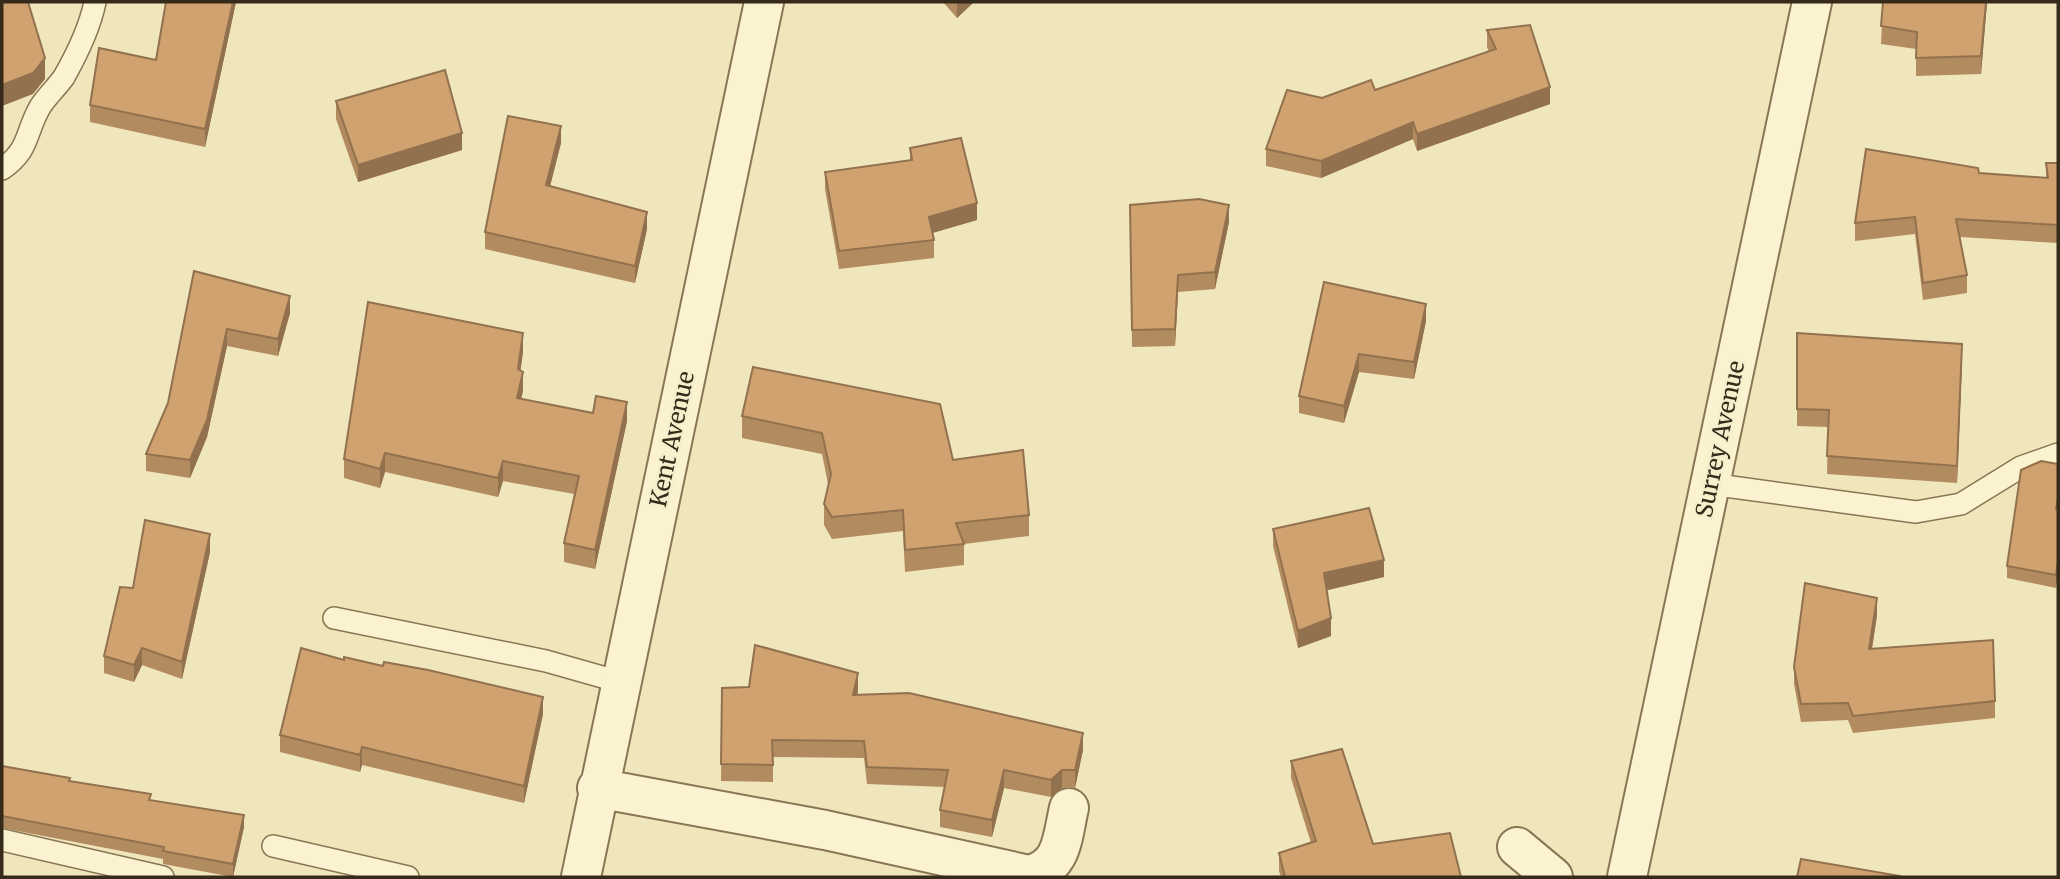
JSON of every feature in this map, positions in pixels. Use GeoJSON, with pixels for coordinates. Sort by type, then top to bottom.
{"type":"FeatureCollection","features":[{"type":"Feature","properties":{"kind":"street","name":"Kent Avenue"},"geometry":{"type":"LineString","coordinates":[[581,877],[597,788],[764,2]]}},
{"type":"Feature","properties":{"kind":"street","name":"Surrey Avenue"},"geometry":{"type":"LineString","coordinates":[[1627,877],[1812,2]]}},
{"type":"Feature","properties":{"kind":"street"},"geometry":{"type":"LineString","coordinates":[[597,788],[906,862],[1029,875],[1045,872],[1059,850],[1069,808]]}},
{"type":"Feature","properties":{"kind":"street"},"geometry":{"type":"LineString","coordinates":[[1517,847],[1553,877]]}},
{"type":"Feature","properties":{"kind":"lane"},"geometry":{"type":"LineString","coordinates":[[2,169],[17,159],[30,139],[41,106],[63,78],[79,46],[95,2]]}},
{"type":"Feature","properties":{"kind":"lane"},"geometry":{"type":"LineString","coordinates":[[1710,484],[1916,512],[1961,504],[2021,467],[2058,454]]}},
{"type":"Feature","properties":{"kind":"lane"},"geometry":{"type":"LineString","coordinates":[[334,618],[546,661],[620,682]]}},
{"type":"Feature","properties":{"kind":"lane"},"geometry":{"type":"LineString","coordinates":[[2,840],[163,877]]}},
{"type":"Feature","properties":{"kind":"lane"},"geometry":{"type":"LineString","coordinates":[[273,846],[408,877]]}},
{"type":"Feature","properties":{"kind":"building"},"geometry":{"type":"Polygon","coordinates":[[[2,2],[28,2],[45,58],[33,73],[2,85],[2,2]]]}},
{"type":"Feature","properties":{"kind":"building"},"geometry":{"type":"Polygon","coordinates":[[[166,2],[233,2],[205,129],[90,105],[99,48],[156,60],[166,2]]]}},
{"type":"Feature","properties":{"kind":"building"},"geometry":{"type":"Polygon","coordinates":[[[1883,2],[1986,2],[1981,56],[1916,58],[1917,32],[1881,26],[1883,2]]]}},
{"type":"Feature","properties":{"kind":"building"},"geometry":{"type":"Polygon","coordinates":[[[1530,25],[1550,87],[1417,134],[1413,122],[1321,161],[1266,149],[1287,90],[1322,98],[1371,80],[1375,90],[1496,49],[1487,30],[1530,25]]]}},
{"type":"Feature","properties":{"kind":"building"},"geometry":{"type":"Polygon","coordinates":[[[445,70],[462,133],[358,165],[336,101],[445,70]]]}},
{"type":"Feature","properties":{"kind":"building"},"geometry":{"type":"Polygon","coordinates":[[[508,116],[561,126],[546,185],[647,212],[635,266],[485,232],[508,116]]]}},
{"type":"Feature","properties":{"kind":"building"},"geometry":{"type":"Polygon","coordinates":[[[961,138],[977,203],[929,217],[934,240],[839,251],[825,172],[912,160],[910,148],[961,138]]]}},
{"type":"Feature","properties":{"kind":"building"},"geometry":{"type":"Polygon","coordinates":[[[1866,149],[1978,168],[1979,173],[2048,178],[2046,163],[2058,163],[2058,225],[1956,219],[1967,275],[1923,283],[1915,217],[1855,223],[1866,149]]]}},
{"type":"Feature","properties":{"kind":"building"},"geometry":{"type":"Polygon","coordinates":[[[1199,199],[1229,205],[1215,272],[1178,275],[1175,329],[1132,330],[1130,205],[1199,199]]]}},
{"type":"Feature","properties":{"kind":"building"},"geometry":{"type":"Polygon","coordinates":[[[194,271],[290,296],[278,339],[227,329],[207,420],[190,460],[146,454],[168,403],[194,271]]]}},
{"type":"Feature","properties":{"kind":"building"},"geometry":{"type":"Polygon","coordinates":[[[1324,282],[1426,304],[1414,362],[1359,354],[1344,406],[1299,396],[1324,282]]]}},
{"type":"Feature","properties":{"kind":"building"},"geometry":{"type":"Polygon","coordinates":[[[368,302],[523,333],[518,369],[523,372],[517,398],[593,413],[596,396],[627,402],[595,550],[564,543],[579,476],[503,461],[498,478],[385,453],[380,469],[344,459],[368,302]]]}},
{"type":"Feature","properties":{"kind":"building"},"geometry":{"type":"Polygon","coordinates":[[[1797,333],[1962,344],[1957,466],[1827,456],[1829,410],[1797,409],[1797,333]]]}},
{"type":"Feature","properties":{"kind":"building"},"geometry":{"type":"Polygon","coordinates":[[[753,367],[940,404],[953,460],[1023,450],[1029,515],[956,523],[964,544],[905,550],[903,510],[832,517],[824,504],[831,474],[822,433],[742,416],[753,367]]]}},
{"type":"Feature","properties":{"kind":"building"},"geometry":{"type":"Polygon","coordinates":[[[2041,461],[2058,464],[2056,575],[2007,566],[2021,470],[2041,461]]]}},
{"type":"Feature","properties":{"kind":"building"},"geometry":{"type":"Polygon","coordinates":[[[1369,508],[1384,560],[1324,573],[1331,618],[1298,631],[1273,529],[1369,508]]]}},
{"type":"Feature","properties":{"kind":"building"},"geometry":{"type":"Polygon","coordinates":[[[145,520],[210,534],[182,662],[142,648],[134,665],[104,656],[120,587],[133,588],[145,520]]]}},
{"type":"Feature","properties":{"kind":"building"},"geometry":{"type":"Polygon","coordinates":[[[1805,583],[1877,598],[1869,649],[1993,640],[1995,701],[1853,716],[1848,703],[1801,704],[1794,667],[1805,583]]]}},
{"type":"Feature","properties":{"kind":"building"},"geometry":{"type":"Polygon","coordinates":[[[755,645],[858,673],[853,695],[909,693],[1083,733],[1075,770],[1062,770],[1051,780],[1004,770],[992,820],[940,810],[948,770],[867,767],[864,741],[772,740],[773,765],[721,764],[722,688],[749,687],[755,645]]]}},
{"type":"Feature","properties":{"kind":"building"},"geometry":{"type":"Polygon","coordinates":[[[301,648],[344,660],[344,657],[383,666],[384,662],[428,670],[543,697],[524,786],[362,747],[360,755],[280,735],[301,648]]]}},
{"type":"Feature","properties":{"kind":"building"},"geometry":{"type":"Polygon","coordinates":[[[1342,749],[1373,844],[1450,833],[1461,877],[1285,877],[1279,853],[1316,841],[1291,761],[1342,749]]]}},
{"type":"Feature","properties":{"kind":"building"},"geometry":{"type":"Polygon","coordinates":[[[2,766],[70,778],[69,781],[151,794],[149,800],[244,815],[233,864],[163,851],[164,847],[2,816],[2,766]]]}},
{"type":"Feature","properties":{"kind":"building"},"geometry":{"type":"Polygon","coordinates":[[[1801,859],[1900,876],[1900,877],[1797,877],[1801,859]]]}}]}
